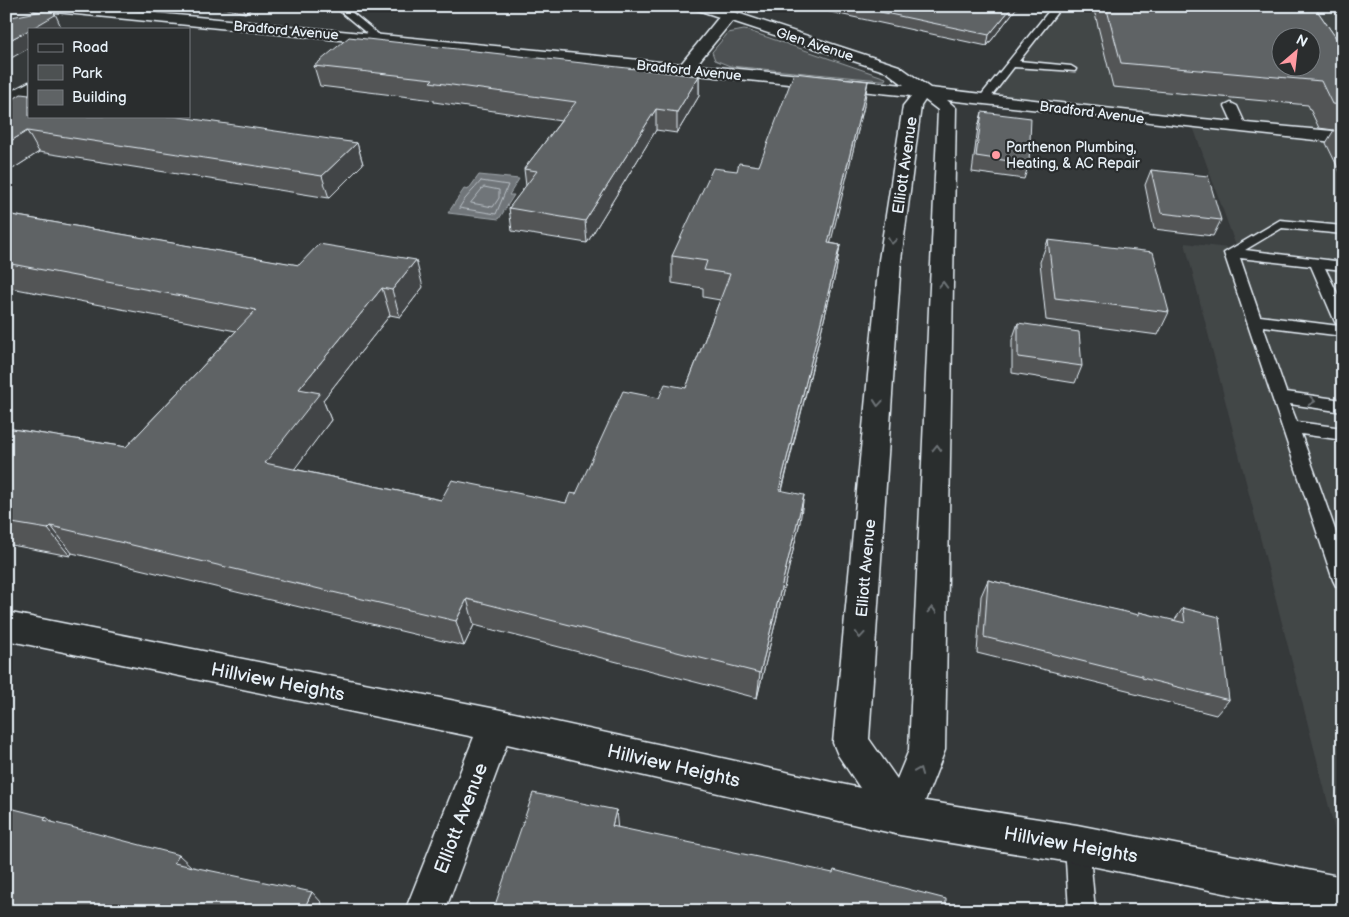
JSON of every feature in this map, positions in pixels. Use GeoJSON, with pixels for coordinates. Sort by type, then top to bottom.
{"type":"FeatureCollection","features":[{"type":"Feature","properties":{"kind":"street","name":"Bradford Avenue"},"geometry":{"type":"LineString","coordinates":[[35,6],[923,92],[1343,138]]}},
{"type":"Feature","properties":{"kind":"street","name":"Glen Avenue"},"geometry":{"type":"LineString","coordinates":[[700,6],[893,69],[923,92]]}},
{"type":"Feature","properties":{"kind":"street"},"geometry":{"type":"LineString","coordinates":[[684,70],[728,16]]}},
{"type":"Feature","properties":{"kind":"street"},"geometry":{"type":"LineString","coordinates":[[120,28],[136,17]]}},
{"type":"Feature","properties":{"kind":"street"},"geometry":{"type":"LineString","coordinates":[[6,102],[28,88]]}},
{"type":"Feature","properties":{"kind":"street","name":"Elliott Avenue"},"geometry":{"type":"LineString","coordinates":[[923,92],[947,108],[943,262],[927,750],[900,816],[851,743],[890,260],[912,106],[923,92]]}},
{"type":"Feature","properties":{"kind":"street","name":"Hillview Heights"},"geometry":{"type":"LineString","coordinates":[[6,626],[496,725],[900,816],[1077,844],[1343,897]]}},
{"type":"Feature","properties":{"kind":"street","name":"Elliott Avenue"},"geometry":{"type":"LineString","coordinates":[[425,911],[496,725]]}},
{"type":"Feature","properties":{"kind":"lane"},"geometry":{"type":"LineString","coordinates":[[338,6],[379,39]]}},
{"type":"Feature","properties":{"kind":"lane"},"geometry":{"type":"LineString","coordinates":[[983,100],[1058,6]]}},
{"type":"Feature","properties":{"kind":"lane"},"geometry":{"type":"LineString","coordinates":[[1012,64],[1071,70]]}},
{"type":"Feature","properties":{"kind":"lane"},"geometry":{"type":"LineString","coordinates":[[1232,106],[1241,128]]}},
{"type":"Feature","properties":{"kind":"lane"},"geometry":{"type":"LineString","coordinates":[[1231,254],[1280,224],[1343,230]]}},
{"type":"Feature","properties":{"kind":"lane"},"geometry":{"type":"LineString","coordinates":[[1231,254],[1343,266]]}},
{"type":"Feature","properties":{"kind":"lane"},"geometry":{"type":"LineString","coordinates":[[1231,254],[1343,580]]}},
{"type":"Feature","properties":{"kind":"lane"},"geometry":{"type":"LineString","coordinates":[[1316,263],[1343,322]]}},
{"type":"Feature","properties":{"kind":"lane"},"geometry":{"type":"LineString","coordinates":[[1253,320],[1343,331]]}},
{"type":"Feature","properties":{"kind":"lane"},"geometry":{"type":"LineString","coordinates":[[1281,397],[1343,406]]}},
{"type":"Feature","properties":{"kind":"lane"},"geometry":{"type":"LineString","coordinates":[[1290,427],[1343,434]]}},
{"type":"Feature","properties":{"kind":"lane"},"geometry":{"type":"LineString","coordinates":[[1077,844],[1082,911]]}},
{"type":"Feature","properties":{"kind":"shaded area"},"geometry":{"type":"Polygon","coordinates":[[[1058,6],[1343,6],[1343,862],[1185,243],[1237,249],[1192,124],[983,100],[1058,6]]]}},
{"type":"Feature","properties":{"kind":"green space"},"geometry":{"type":"Polygon","coordinates":[[[744,30],[886,78],[885,80],[880,80],[730,66],[715,60],[712,52],[728,33],[744,30]]]}},
{"type":"Feature","properties":{"kind":"water"},"geometry":{"type":"Polygon","coordinates":[[[479,175],[519,179],[509,195],[514,195],[499,219],[448,213],[464,189],[468,190],[479,175]]]}},
{"type":"Feature","properties":{"kind":"building"},"geometry":{"type":"Polygon","coordinates":[[[852,6],[1013,6],[989,35],[852,6]]]}},
{"type":"Feature","properties":{"kind":"building"},"geometry":{"type":"Polygon","coordinates":[[[1106,6],[1314,6],[1343,48],[1343,105],[1332,104],[1321,81],[1288,78],[1322,78],[1322,28],[1272,28],[1272,77],[1121,63],[1106,6]]]}},
{"type":"Feature","properties":{"kind":"building"},"geometry":{"type":"Polygon","coordinates":[[[53,9],[55,15],[33,28],[28,28],[28,31],[6,42],[6,18],[53,9]]]}},
{"type":"Feature","properties":{"kind":"building"},"geometry":{"type":"Polygon","coordinates":[[[349,37],[699,76],[677,112],[656,109],[585,221],[509,208],[537,171],[524,169],[576,102],[430,82],[433,79],[314,66],[349,37]]]}},
{"type":"Feature","properties":{"kind":"building"},"geometry":{"type":"Polygon","coordinates":[[[794,73],[868,81],[828,243],[840,245],[779,490],[804,495],[760,673],[467,599],[456,621],[51,526],[48,529],[6,522],[6,428],[126,447],[256,310],[6,263],[6,214],[299,265],[319,244],[416,260],[392,290],[382,288],[299,389],[320,393],[265,463],[441,500],[452,480],[566,503],[570,493],[576,494],[623,391],[659,398],[665,384],[686,388],[730,274],[704,270],[707,261],[672,256],[713,168],[737,171],[739,163],[759,166],[794,73]]]}},
{"type":"Feature","properties":{"kind":"building"},"geometry":{"type":"Polygon","coordinates":[[[21,94],[28,95],[28,118],[187,118],[357,143],[322,176],[27,131],[6,144],[6,104],[21,94]]]}},
{"type":"Feature","properties":{"kind":"building"},"geometry":{"type":"Polygon","coordinates":[[[982,112],[1031,118],[1029,164],[976,156],[982,112]]]}},
{"type":"Feature","properties":{"kind":"building"},"geometry":{"type":"Polygon","coordinates":[[[1151,170],[1208,176],[1221,220],[1161,213],[1151,170]]]}},
{"type":"Feature","properties":{"kind":"building"},"geometry":{"type":"Polygon","coordinates":[[[1048,240],[1153,252],[1169,312],[1055,298],[1048,240]]]}},
{"type":"Feature","properties":{"kind":"building"},"geometry":{"type":"Polygon","coordinates":[[[1018,323],[1079,332],[1082,366],[1018,357],[1018,323]]]}},
{"type":"Feature","properties":{"kind":"building"},"geometry":{"type":"Polygon","coordinates":[[[988,580],[1139,615],[1139,612],[1185,623],[1183,608],[1219,617],[1229,700],[1142,678],[1142,676],[984,637],[988,580]]]}},
{"type":"Feature","properties":{"kind":"building"},"geometry":{"type":"Polygon","coordinates":[[[533,793],[616,810],[612,826],[833,873],[834,870],[946,899],[946,911],[493,911],[533,793]]]}},
{"type":"Feature","properties":{"kind":"building"},"geometry":{"type":"Polygon","coordinates":[[[6,807],[46,817],[44,820],[179,855],[174,863],[312,892],[303,911],[6,911],[6,807]]]}},
{"type":"Feature","properties":{"kind":"place","name":"Parthenon Plumbing, Heating, & AC Repair"},"geometry":{"type":"Point","coordinates":[996,155]}}]}
